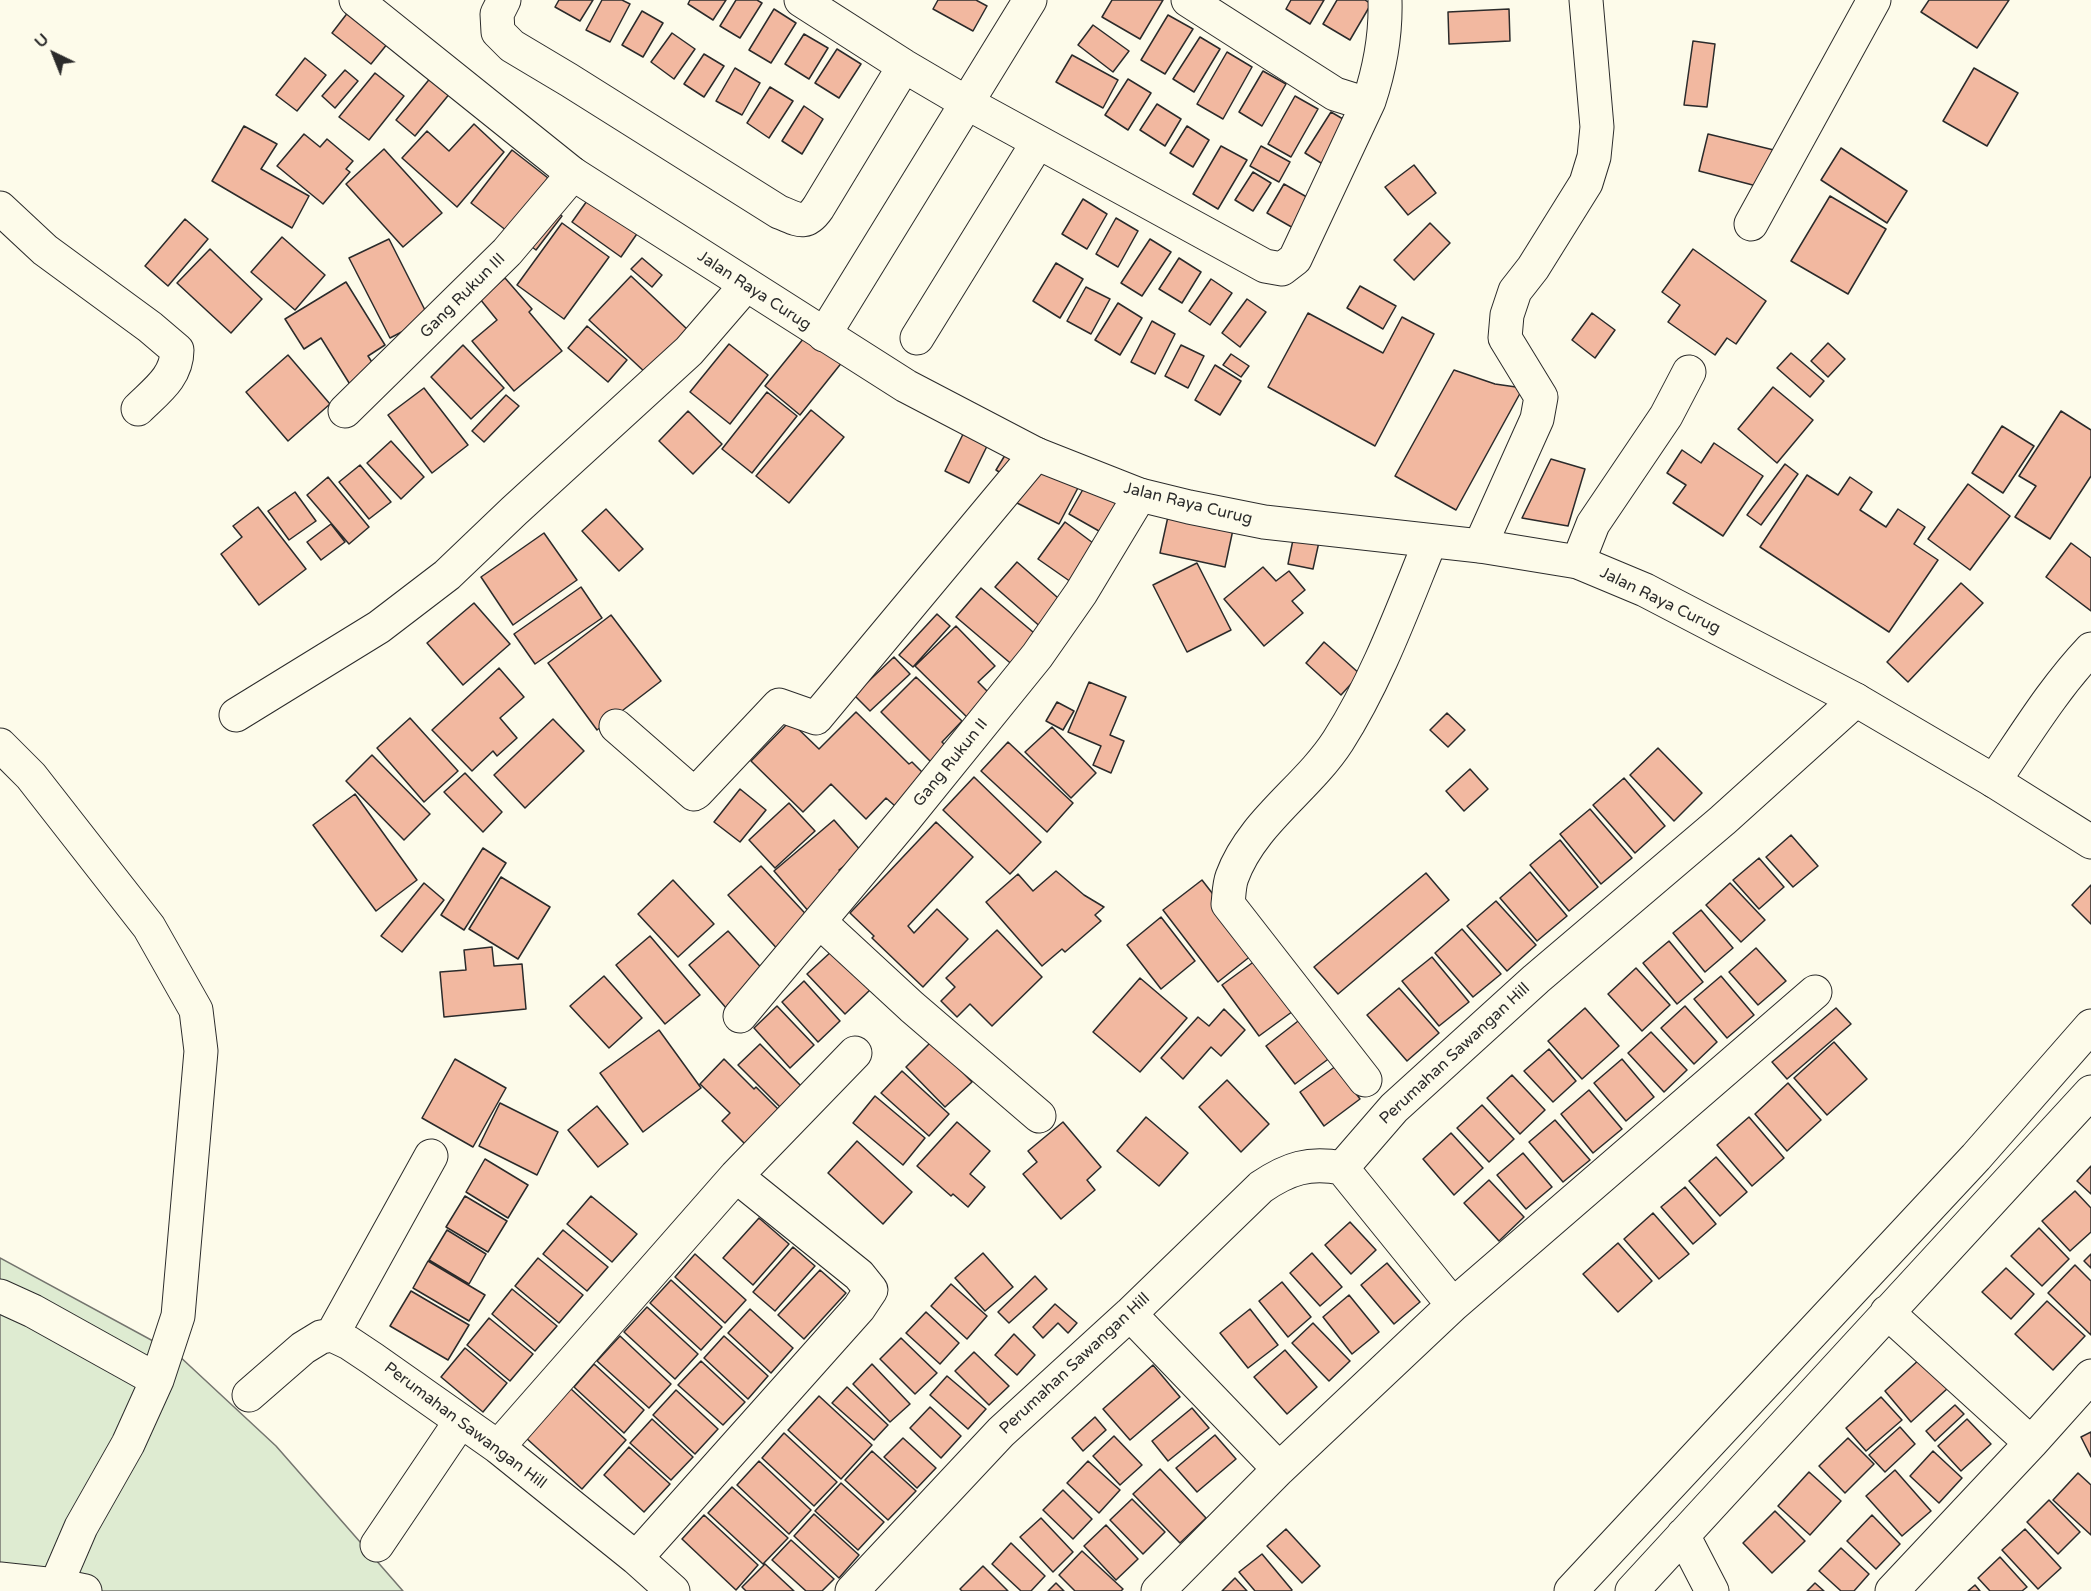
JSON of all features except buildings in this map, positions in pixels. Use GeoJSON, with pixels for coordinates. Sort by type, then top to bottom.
{"type":"FeatureCollection","features":[{"type":"Feature","properties":{"kind":"street","name":"Jalan Raya Curug"},"geometry":{"type":"LineString","coordinates":[[356,0],[573,174],[906,386],[1036,454],[1140,495],[1264,522],[1480,546],[1578,562],[1645,590],[1856,700],[1994,781],[2091,842]]}},
{"type":"Feature","properties":{"kind":"street"},"geometry":{"type":"LineString","coordinates":[[504,0],[497,14],[498,32],[512,46],[779,212],[802,221],[811,219],[904,66]]}},
{"type":"Feature","properties":{"kind":"street"},"geometry":{"type":"LineString","coordinates":[[801,0],[967,103],[1265,266],[1282,269],[1295,259],[1369,100],[1375,83],[1384,36],[1385,0]]}},
{"type":"Feature","properties":{"kind":"street"},"geometry":{"type":"LineString","coordinates":[[825,335],[1030,0]]}},
{"type":"Feature","properties":{"kind":"street"},"geometry":{"type":"LineString","coordinates":[[1188,0],[1335,94],[1354,100],[1369,100]]}},
{"type":"Feature","properties":{"kind":"street"},"geometry":{"type":"LineString","coordinates":[[1480,546],[1538,419],[1541,397],[1505,338],[1507,315],[1515,291],[1533,268],[1586,183],[1594,157],[1597,127],[1586,0]]}},
{"type":"Feature","properties":{"kind":"street"},"geometry":{"type":"LineString","coordinates":[[1751,224],[1874,0]]}},
{"type":"Feature","properties":{"kind":"street"},"geometry":{"type":"LineString","coordinates":[[917,338],[1038,142]]}},
{"type":"Feature","properties":{"kind":"street","name":"Gang Rukun III"},"geometry":{"type":"LineString","coordinates":[[345,411],[507,252],[573,174]]}},
{"type":"Feature","properties":{"kind":"street"},"geometry":{"type":"LineString","coordinates":[[0,208],[45,250],[150,327],[177,350],[177,362],[171,376],[138,409]]}},
{"type":"Feature","properties":{"kind":"street"},"geometry":{"type":"LineString","coordinates":[[236,715],[379,627],[447,575],[689,351],[746,285]]}},
{"type":"Feature","properties":{"kind":"street"},"geometry":{"type":"LineString","coordinates":[[1578,562],[1593,524],[1666,416],[1689,372]]}},
{"type":"Feature","properties":{"kind":"street"},"geometry":{"type":"LineString","coordinates":[[616,726],[694,794],[779,705],[816,718],[1036,454]]}},
{"type":"Feature","properties":{"kind":"street","name":"Gang Rukun II"},"geometry":{"type":"LineString","coordinates":[[741,1016],[1037,656],[1081,593],[1140,495]]}},
{"type":"Feature","properties":{"kind":"street"},"geometry":{"type":"LineString","coordinates":[[1365,1080],[1228,904],[1232,878],[1246,850],[1266,823],[1313,773],[1338,741],[1380,663],[1430,542]]}},
{"type":"Feature","properties":{"kind":"street"},"geometry":{"type":"LineString","coordinates":[[1994,781],[2035,719],[2073,669],[2091,650]]}},
{"type":"Feature","properties":{"kind":"street","name":"Perumahan Sawangan Hill"},"geometry":{"type":"LineString","coordinates":[[852,1591],[1001,1432],[1130,1314],[1261,1187],[1280,1174],[1302,1167],[1322,1164],[1342,1168],[1394,1108],[1419,1085],[1536,979],[1723,820],[1856,700]]}},
{"type":"Feature","properties":{"kind":"street"},"geometry":{"type":"LineString","coordinates":[[0,745],[31,776],[149,927],[196,1010],[201,1051],[178,1316],[157,1380],[128,1444],[81,1527],[71,1588],[0,1579]]}},
{"type":"Feature","properties":{"kind":"street"},"geometry":{"type":"LineString","coordinates":[[820,922],[912,1007],[1040,1116]]}},
{"type":"Feature","properties":{"kind":"street"},"geometry":{"type":"LineString","coordinates":[[1158,1591],[1279,1469],[1453,1305],[1815,992]]}},
{"type":"Feature","properties":{"kind":"street"},"geometry":{"type":"LineString","coordinates":[[1570,1591],[1976,1157],[2091,1026]]}},
{"type":"Feature","properties":{"kind":"street"},"geometry":{"type":"LineString","coordinates":[[498,1447],[736,1176],[855,1053]]}},
{"type":"Feature","properties":{"kind":"street"},"geometry":{"type":"LineString","coordinates":[[1632,1591],[2091,1092]]}},
{"type":"Feature","properties":{"kind":"street"},"geometry":{"type":"LineString","coordinates":[[249,1395],[303,1348],[321,1337],[332,1335],[431,1156]]}},
{"type":"Feature","properties":{"kind":"street"},"geometry":{"type":"LineString","coordinates":[[1342,1168],[1453,1305]]}},
{"type":"Feature","properties":{"kind":"street"},"geometry":{"type":"LineString","coordinates":[[636,1558],[859,1308],[871,1290],[859,1275],[736,1176]]}},
{"type":"Feature","properties":{"kind":"street"},"geometry":{"type":"LineString","coordinates":[[0,1296],[33,1311],[157,1380]]}},
{"type":"Feature","properties":{"kind":"street"},"geometry":{"type":"LineString","coordinates":[[1887,1312],[2031,1443]]}},
{"type":"Feature","properties":{"kind":"street"},"geometry":{"type":"LineString","coordinates":[[1130,1314],[1279,1469]]}},
{"type":"Feature","properties":{"kind":"street","name":"Perumahan Sawangan Hill"},"geometry":{"type":"LineString","coordinates":[[332,1335],[373,1359],[498,1447],[636,1558],[673,1591]]}},
{"type":"Feature","properties":{"kind":"street"},"geometry":{"type":"LineString","coordinates":[[1892,1591],[2091,1376]]}},
{"type":"Feature","properties":{"kind":"street"},"geometry":{"type":"LineString","coordinates":[[377,1545],[460,1422]]}},
{"type":"Feature","properties":{"kind":"street"},"geometry":{"type":"LineString","coordinates":[[1683,1536],[1712,1591]]}},
{"type":"Feature","properties":{"kind":"green space"},"geometry":{"type":"Polygon","coordinates":[[[0,1258],[177,1354],[276,1446],[403,1591],[0,1591],[0,1258]]]}}]}
